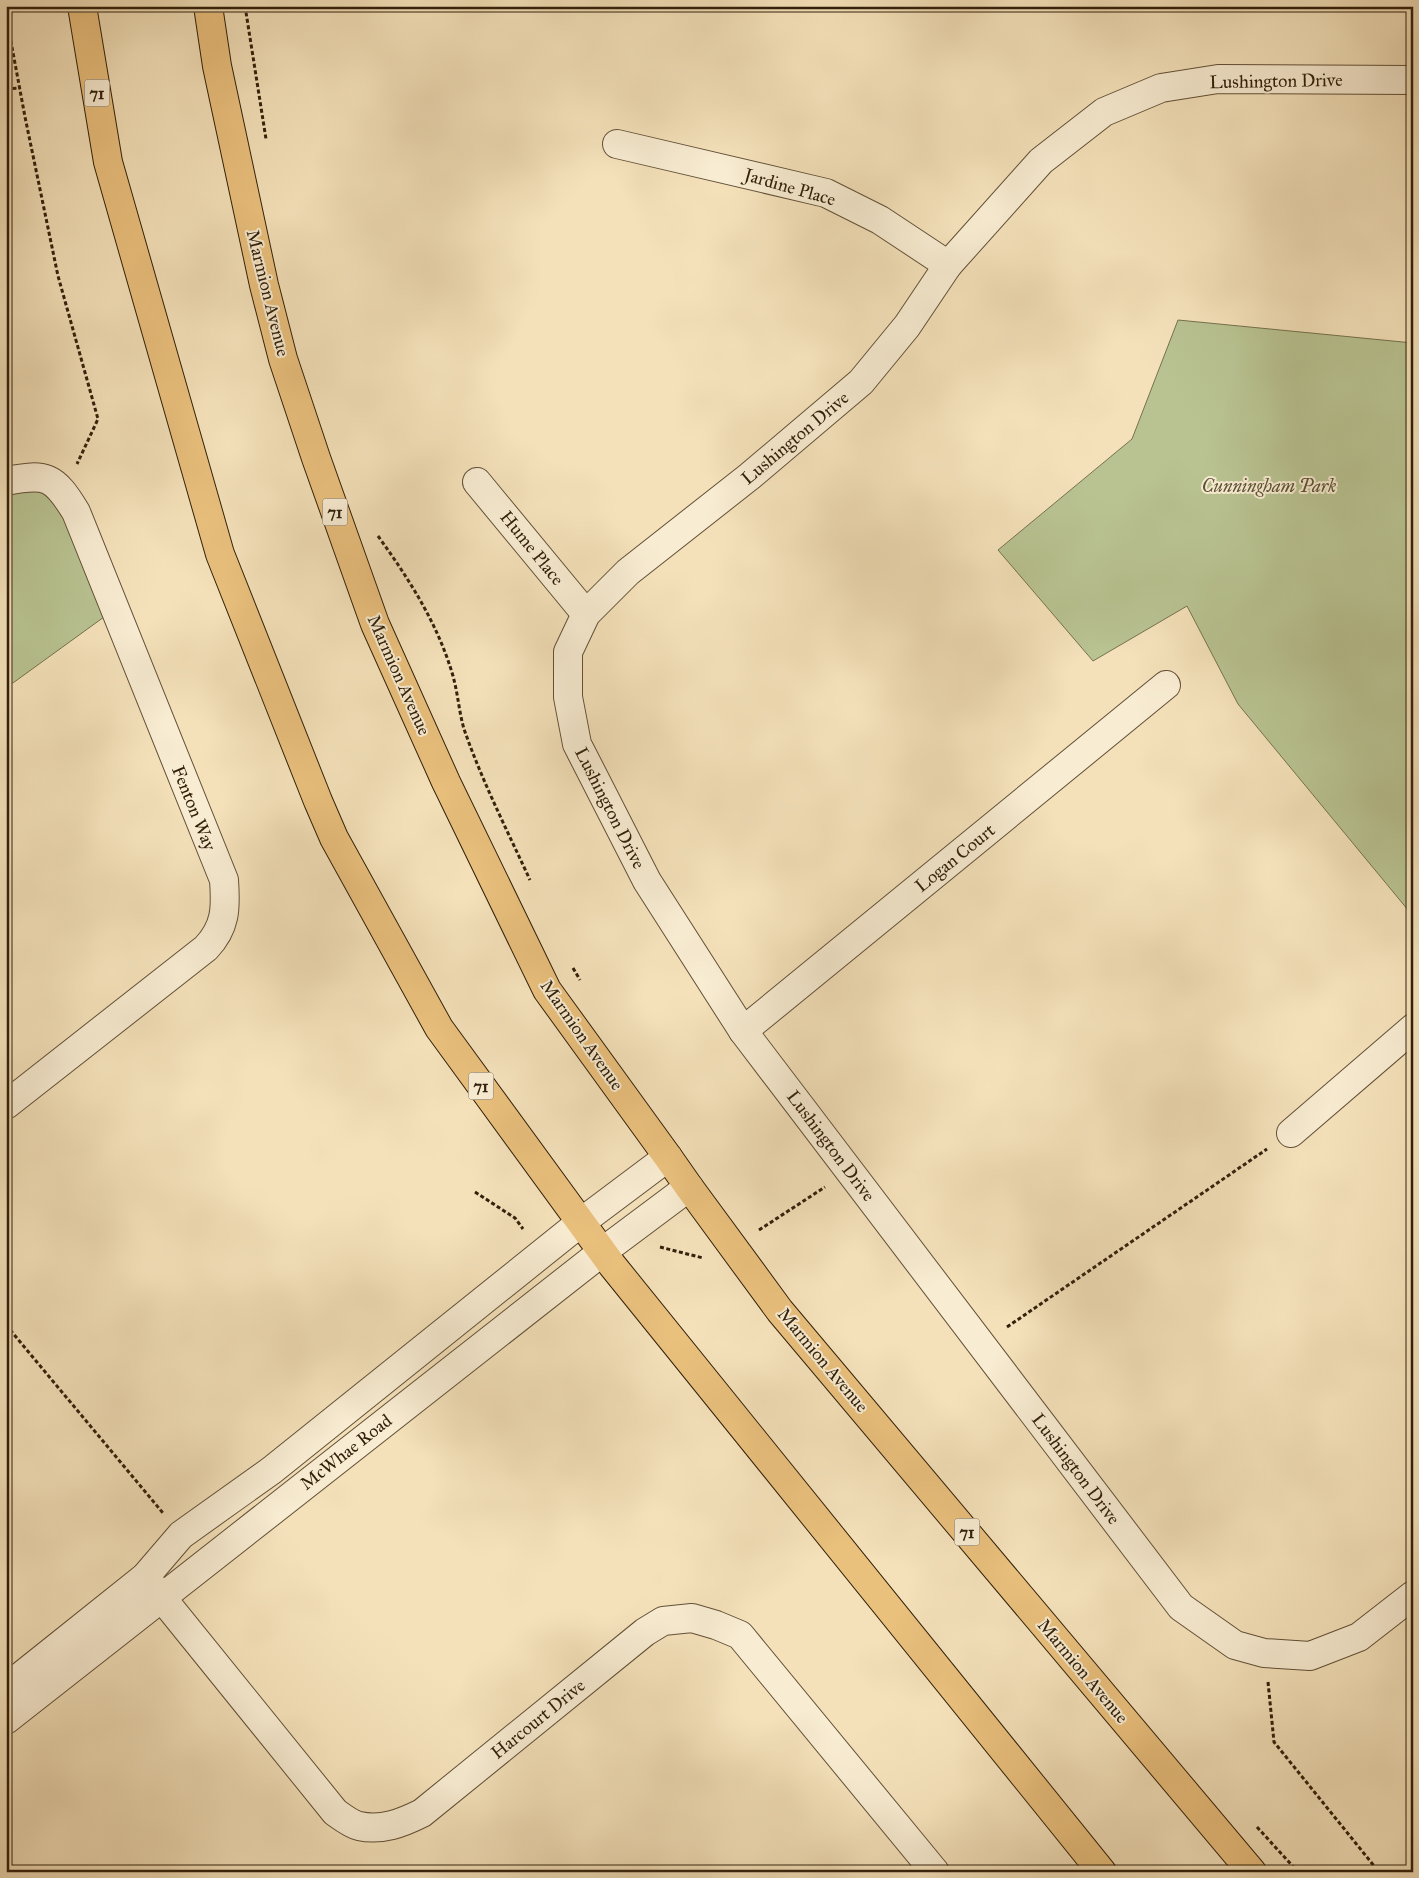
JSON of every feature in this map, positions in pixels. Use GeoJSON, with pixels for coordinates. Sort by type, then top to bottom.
{"type":"FeatureCollection","features":[{"type":"Feature","properties":{"kind":"highway","name":"71"},"geometry":{"type":"LineString","coordinates":[[82,6],[108,162],[220,554],[334,838],[439,1028],[580,1223],[1102,1872]]}},
{"type":"Feature","properties":{"kind":"highway","name":"Marmion Avenue"},"geometry":{"type":"LineString","coordinates":[[208,6],[217,66],[264,285],[283,359],[375,624],[446,782],[546,990],[780,1310],[1252,1872]]}},
{"type":"Feature","properties":{"kind":"street","name":"Lushington Drive"},"geometry":{"type":"LineString","coordinates":[[1413,80],[1218,79],[1162,88],[1104,112],[1041,161],[948,266],[907,326],[861,382],[750,476],[628,572],[586,614],[568,652],[568,697],[577,744],[648,881],[743,1031],[1181,1607],[1235,1645],[1264,1653],[1310,1656],[1359,1636],[1413,1596]]}},
{"type":"Feature","properties":{"kind":"street","name":"Jardine Place"},"geometry":{"type":"LineString","coordinates":[[617,144],[826,193],[880,220],[948,266]]}},
{"type":"Feature","properties":{"kind":"street"},"geometry":{"type":"LineString","coordinates":[[6,482],[34,476],[49,480],[63,490]]}},
{"type":"Feature","properties":{"kind":"street","name":"Hume Place"},"geometry":{"type":"LineString","coordinates":[[477,482],[586,614]]}},
{"type":"Feature","properties":{"kind":"street","name":"Fenton Way"},"geometry":{"type":"LineString","coordinates":[[6,1105],[206,948],[221,928],[224,912],[224,880],[76,512],[63,490]]}},
{"type":"Feature","properties":{"kind":"street","name":"Logan Court"},"geometry":{"type":"LineString","coordinates":[[743,1031],[1166,685]]}},
{"type":"Feature","properties":{"kind":"street"},"geometry":{"type":"LineString","coordinates":[[1291,1133],[1413,1028]]}},
{"type":"Feature","properties":{"kind":"street","name":"McWhae Road"},"geometry":{"type":"LineString","coordinates":[[6,1688],[145,1577],[181,1535],[272,1470],[580,1223],[668,1157]]}},
{"type":"Feature","properties":{"kind":"street","name":"McWhae Road"},"geometry":{"type":"LineString","coordinates":[[6,1720],[602,1252],[689,1188]]}},
{"type":"Feature","properties":{"kind":"street","name":"Harcourt Drive"},"geometry":{"type":"LineString","coordinates":[[145,1577],[335,1812],[357,1826],[383,1828],[401,1824],[422,1813],[645,1632],[663,1620],[692,1618],[740,1635],[934,1872]]}},
{"type":"Feature","properties":{"kind":"path"},"geometry":{"type":"LineString","coordinates":[[245,6],[267,144]]}},
{"type":"Feature","properties":{"kind":"path"},"geometry":{"type":"LineString","coordinates":[[6,15],[58,276],[98,419],[63,490]]}},
{"type":"Feature","properties":{"kind":"path"},"geometry":{"type":"LineString","coordinates":[[6,89],[20,88]]}},
{"type":"Feature","properties":{"kind":"path"},"geometry":{"type":"LineString","coordinates":[[376,533],[407,576],[433,623],[453,676],[464,727],[482,775],[534,888]]}},
{"type":"Feature","properties":{"kind":"path"},"geometry":{"type":"LineString","coordinates":[[571,966],[582,982]]}},
{"type":"Feature","properties":{"kind":"path"},"geometry":{"type":"LineString","coordinates":[[982,1344],[1291,1133]]}},
{"type":"Feature","properties":{"kind":"path"},"geometry":{"type":"LineString","coordinates":[[652,1245],[713,1261],[850,1170]]}},
{"type":"Feature","properties":{"kind":"path"},"geometry":{"type":"LineString","coordinates":[[6,1325],[181,1535]]}},
{"type":"Feature","properties":{"kind":"path"},"geometry":{"type":"LineString","coordinates":[[1264,1653],[1274,1742],[1379,1872]]}},
{"type":"Feature","properties":{"kind":"path"},"geometry":{"type":"LineString","coordinates":[[1251,1820],[1298,1872]]}},
{"type":"Feature","properties":{"kind":"green space","name":"Cunningham Park"},"geometry":{"type":"Polygon","coordinates":[[[1178,320],[1413,343],[1413,916],[1238,704],[1187,606],[1093,661],[998,550],[1132,439],[1178,320]]]}},
{"type":"Feature","properties":{"kind":"green space"},"geometry":{"type":"Polygon","coordinates":[[[49,480],[115,609],[6,688],[6,496],[49,480]]]}}]}
